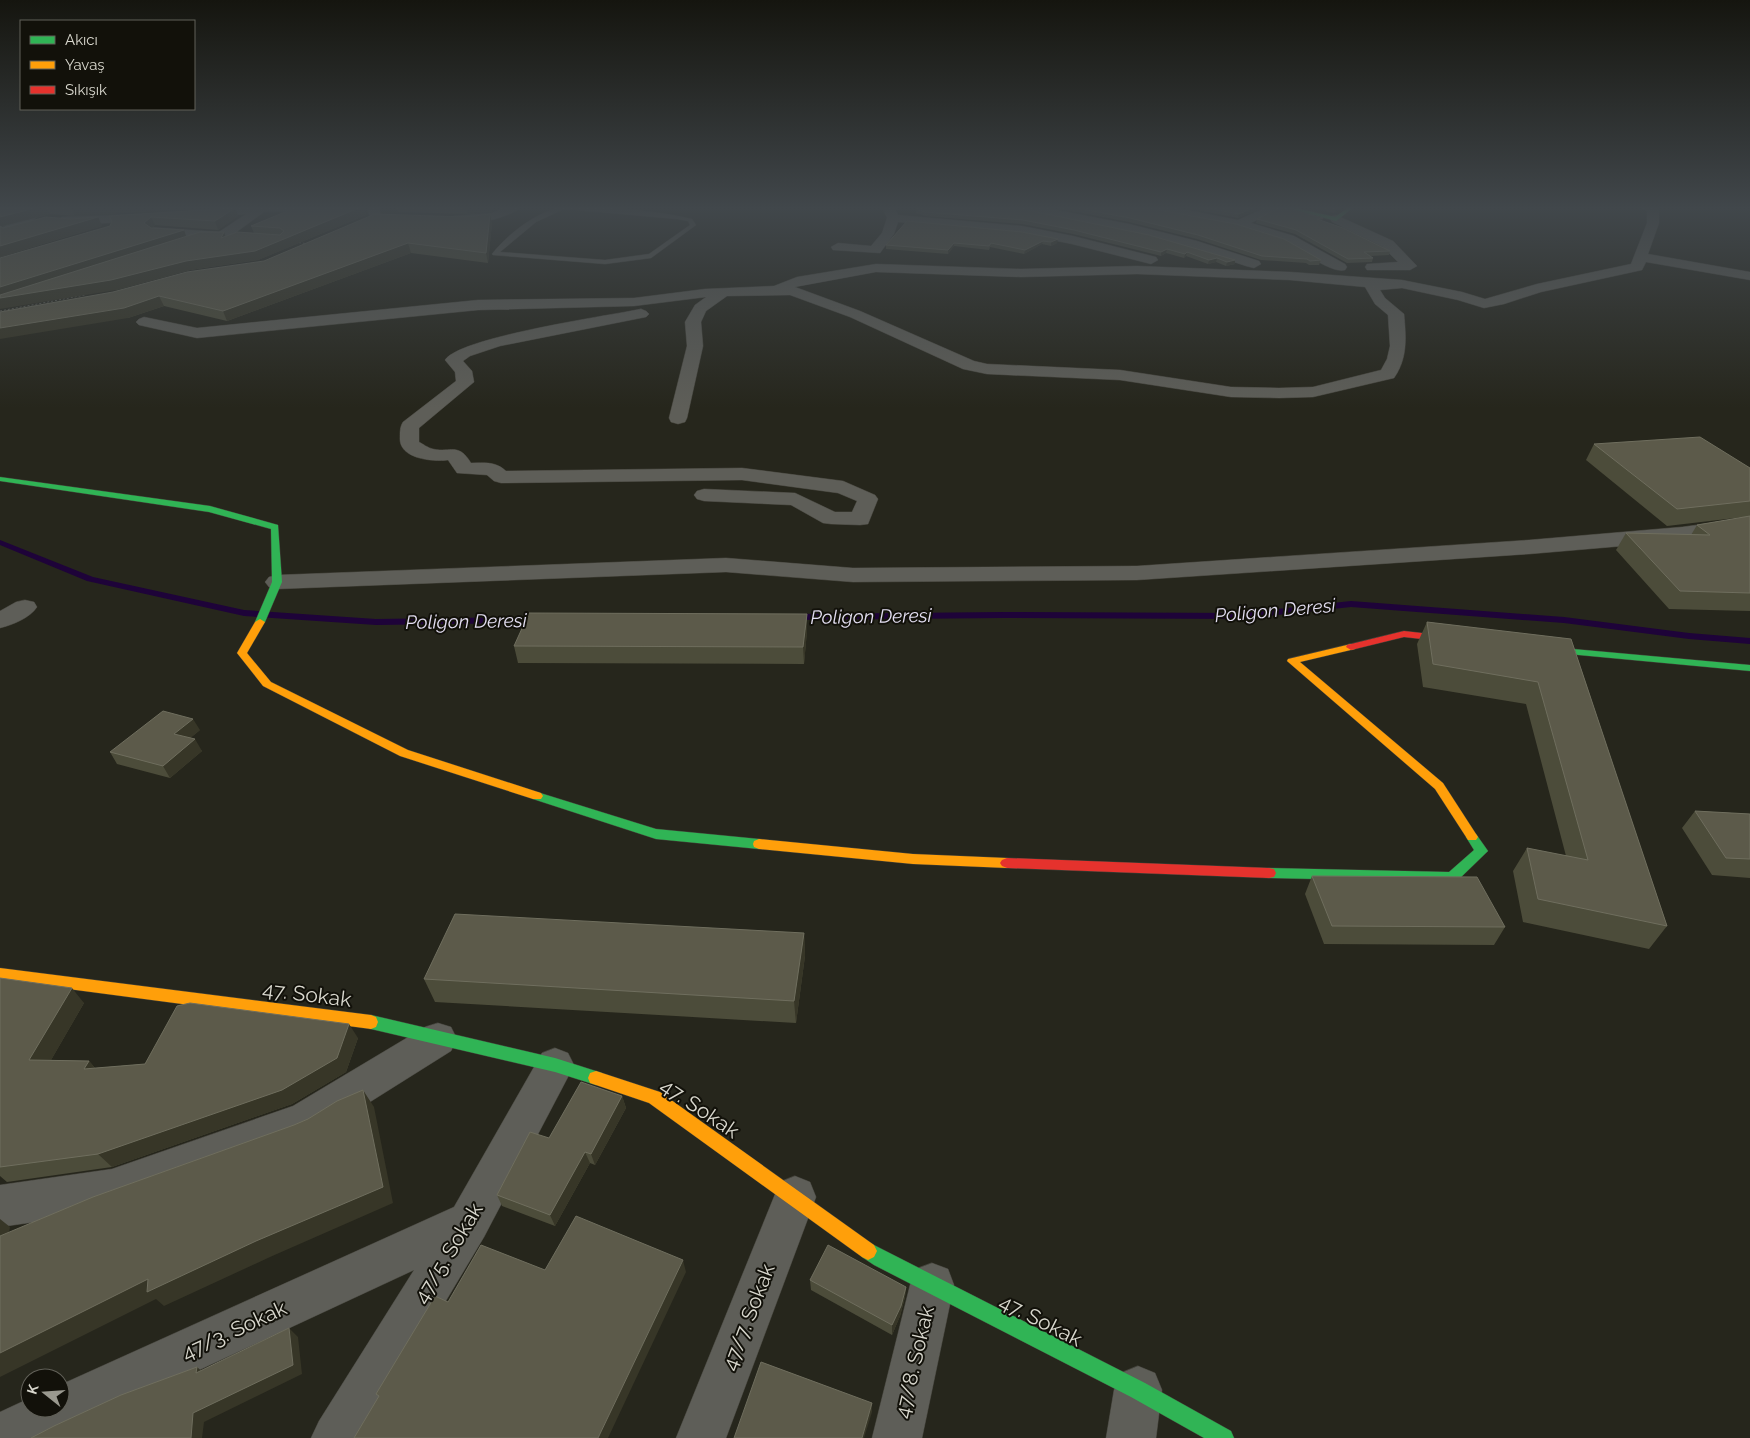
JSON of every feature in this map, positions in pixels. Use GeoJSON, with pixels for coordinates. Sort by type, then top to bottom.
{"type":"FeatureCollection","features":[{"type":"Feature","properties":{"kind":"street"},"geometry":{"type":"LineString","coordinates":[[776,290],[797,281],[839,274]]}},
{"type":"Feature","properties":{"kind":"street"},"geometry":{"type":"LineString","coordinates":[[1242,274],[1290,276],[1425,288],[1484,304],[1499,302],[1537,288],[1603,274]]}},
{"type":"Feature","properties":{"kind":"street"},"geometry":{"type":"LineString","coordinates":[[144,322],[196,333],[478,305],[634,302],[715,293],[776,290],[792,291],[855,314],[969,365],[987,369],[1120,375],[1231,392],[1313,392],[1388,374],[1395,363],[1399,347],[1396,314],[1380,301],[1371,288],[1384,284]]}},
{"type":"Feature","properties":{"kind":"street"},"geometry":{"type":"LineString","coordinates":[[678,418],[695,346],[693,322],[700,308],[715,293]]}},
{"type":"Feature","properties":{"kind":"street"},"geometry":{"type":"LineString","coordinates":[[704,495],[795,499],[832,518],[860,519],[868,499],[843,487],[742,474],[501,477],[492,469],[464,469],[460,460],[452,454],[429,455],[409,444],[410,426],[465,382],[463,371],[453,360],[464,353],[496,342],[631,317],[699,300],[715,293]]}},
{"type":"Feature","properties":{"kind":"street"},"geometry":{"type":"LineString","coordinates":[[0,479],[210,509],[274,527],[277,582],[258,627],[242,653],[268,684],[404,753],[656,834],[913,859],[1240,872],[1452,877],[1482,851],[1439,786],[1292,661],[1404,634],[1471,641]]}},
{"type":"Feature","properties":{"kind":"street"},"geometry":{"type":"LineString","coordinates":[[277,582],[726,565],[853,575],[1137,572],[1529,547],[1682,534],[1750,524]]}},
{"type":"Feature","properties":{"kind":"street"},"geometry":{"type":"LineString","coordinates":[[0,621],[25,607]]}},
{"type":"Feature","properties":{"kind":"street"},"geometry":{"type":"LineString","coordinates":[[1528,647],[1750,668]]}},
{"type":"Feature","properties":{"kind":"street","name":"47. Sokak"},"geometry":{"type":"LineString","coordinates":[[0,974],[365,1021],[555,1065],[654,1097],[795,1196],[880,1259],[1138,1390],[1224,1438]]}},
{"type":"Feature","properties":{"kind":"street"},"geometry":{"type":"LineString","coordinates":[[0,1206],[112,1190],[305,1121],[438,1039]]}},
{"type":"Feature","properties":{"kind":"street","name":"47/5. Sokak"},"geometry":{"type":"LineString","coordinates":[[336,1438],[468,1222],[555,1065]]}},
{"type":"Feature","properties":{"kind":"street","name":"47/7. Sokak"},"geometry":{"type":"LineString","coordinates":[[701,1438],[795,1196]]}},
{"type":"Feature","properties":{"kind":"street","name":"47/3. Sokak"},"geometry":{"type":"LineString","coordinates":[[0,1437],[468,1222]]}},
{"type":"Feature","properties":{"kind":"street","name":"47/8. Sokak"},"geometry":{"type":"LineString","coordinates":[[897,1438],[932,1285]]}},
{"type":"Feature","properties":{"kind":"street"},"geometry":{"type":"LineString","coordinates":[[1131,1438],[1138,1390]]}},
{"type":"Feature","properties":{"kind":"path"},"geometry":{"type":"LineString","coordinates":[[0,312],[93,293]]}},
{"type":"Feature","properties":{"kind":"building"},"geometry":{"type":"Polygon","coordinates":[[[0,274],[42,274],[0,287],[0,274]]]}},
{"type":"Feature","properties":{"kind":"building"},"geometry":{"type":"Polygon","coordinates":[[[66,274],[134,274],[111,280],[0,298],[0,295],[66,274]]]}},
{"type":"Feature","properties":{"kind":"building"},"geometry":{"type":"Polygon","coordinates":[[[179,274],[323,274],[223,311],[159,296],[124,308],[0,328],[0,312],[113,292],[179,274]]]}},
{"type":"Feature","properties":{"kind":"building"},"geometry":{"type":"Polygon","coordinates":[[[1700,437],[1750,468],[1750,501],[1677,509],[1594,444],[1700,437]]]}},
{"type":"Feature","properties":{"kind":"building"},"geometry":{"type":"Polygon","coordinates":[[[1750,516],[1750,593],[1680,591],[1626,533],[1710,535],[1697,525],[1750,516]]]}},
{"type":"Feature","properties":{"kind":"building"},"geometry":{"type":"Polygon","coordinates":[[[529,613],[807,614],[803,647],[514,646],[529,613]]]}},
{"type":"Feature","properties":{"kind":"building"},"geometry":{"type":"Polygon","coordinates":[[[1427,622],[1571,639],[1667,926],[1538,899],[1527,848],[1588,860],[1538,682],[1433,664],[1427,622]]]}},
{"type":"Feature","properties":{"kind":"building"},"geometry":{"type":"Polygon","coordinates":[[[163,711],[193,719],[174,734],[195,739],[163,766],[110,752],[163,711]]]}},
{"type":"Feature","properties":{"kind":"building"},"geometry":{"type":"Polygon","coordinates":[[[1695,811],[1750,814],[1750,859],[1726,858],[1695,811]]]}},
{"type":"Feature","properties":{"kind":"building"},"geometry":{"type":"Polygon","coordinates":[[[1312,876],[1477,877],[1505,927],[1332,926],[1312,876]]]}},
{"type":"Feature","properties":{"kind":"building"},"geometry":{"type":"Polygon","coordinates":[[[455,914],[804,933],[794,1001],[424,979],[455,914]]]}},
{"type":"Feature","properties":{"kind":"building"},"geometry":{"type":"Polygon","coordinates":[[[0,978],[72,988],[29,1060],[89,1061],[84,1069],[145,1064],[177,1006],[190,1003],[349,1024],[337,1058],[282,1090],[98,1154],[0,1167],[0,978]]]}},
{"type":"Feature","properties":{"kind":"building"},"geometry":{"type":"Polygon","coordinates":[[[581,1082],[622,1096],[591,1154],[585,1152],[550,1215],[497,1195],[530,1132],[549,1138],[581,1082]]]}},
{"type":"Feature","properties":{"kind":"building"},"geometry":{"type":"Polygon","coordinates":[[[363,1090],[383,1187],[256,1241],[147,1292],[148,1279],[0,1353],[0,1236],[93,1197],[294,1125],[308,1119],[337,1101],[363,1090]]]}},
{"type":"Feature","properties":{"kind":"building"},"geometry":{"type":"Polygon","coordinates":[[[576,1216],[683,1260],[598,1438],[354,1438],[379,1396],[376,1394],[435,1296],[448,1302],[481,1245],[545,1270],[576,1216]]]}},
{"type":"Feature","properties":{"kind":"building"},"geometry":{"type":"Polygon","coordinates":[[[828,1245],[906,1287],[901,1306],[892,1325],[810,1280],[828,1245]]]}},
{"type":"Feature","properties":{"kind":"building"},"geometry":{"type":"Polygon","coordinates":[[[289,1328],[293,1365],[193,1413],[191,1438],[31,1438],[121,1395],[197,1367],[196,1373],[289,1328]]]}},
{"type":"Feature","properties":{"kind":"building"},"geometry":{"type":"Polygon","coordinates":[[[761,1362],[872,1403],[862,1438],[734,1438],[761,1362]]]}},
{"type":"Feature","properties":{"kind":"waterway","name":"Poligon Deresi"},"geometry":{"type":"LineString","coordinates":[[0,542],[90,579],[244,613],[376,622],[539,620]]}},
{"type":"Feature","properties":{"kind":"waterway","name":"Poligon Deresi"},"geometry":{"type":"LineString","coordinates":[[794,617],[1003,615],[1240,616],[1351,604],[1564,620],[1689,636],[1750,641]]}},
{"type":"Feature","properties":{"kind":"traffic: fast"},"geometry":{"type":"LineString","coordinates":[[0,479],[210,509],[275,527],[277,582],[260,622]]}},
{"type":"Feature","properties":{"kind":"traffic: fast"},"geometry":{"type":"LineString","coordinates":[[1540,649],[1750,668]]}},
{"type":"Feature","properties":{"kind":"traffic: fast"},"geometry":{"type":"LineString","coordinates":[[537,796],[656,834],[759,844]]}},
{"type":"Feature","properties":{"kind":"traffic: fast"},"geometry":{"type":"LineString","coordinates":[[1269,873],[1452,877],[1482,851],[1472,837]]}},
{"type":"Feature","properties":{"kind":"traffic: fast"},"geometry":{"type":"LineString","coordinates":[[371,1022],[555,1065],[596,1078]]}},
{"type":"Feature","properties":{"kind":"traffic: fast"},"geometry":{"type":"LineString","coordinates":[[868,1251],[880,1259],[1138,1390],[1224,1438]]}},
{"type":"Feature","properties":{"kind":"traffic: slow"},"geometry":{"type":"LineString","coordinates":[[260,622],[242,653],[267,684],[404,753],[537,796]]}},
{"type":"Feature","properties":{"kind":"traffic: slow"},"geometry":{"type":"LineString","coordinates":[[1351,647],[1292,661],[1439,786],[1472,837]]}},
{"type":"Feature","properties":{"kind":"traffic: slow"},"geometry":{"type":"LineString","coordinates":[[759,844],[913,859],[1007,863]]}},
{"type":"Feature","properties":{"kind":"traffic: slow"},"geometry":{"type":"LineString","coordinates":[[0,974],[371,1022]]}},
{"type":"Feature","properties":{"kind":"traffic: slow"},"geometry":{"type":"LineString","coordinates":[[596,1078],[654,1097],[868,1251]]}},
{"type":"Feature","properties":{"kind":"traffic: jam"},"geometry":{"type":"LineString","coordinates":[[1351,647],[1404,634],[1457,640]]}},
{"type":"Feature","properties":{"kind":"traffic: jam"},"geometry":{"type":"LineString","coordinates":[[1007,863],[1269,873]]}}]}
